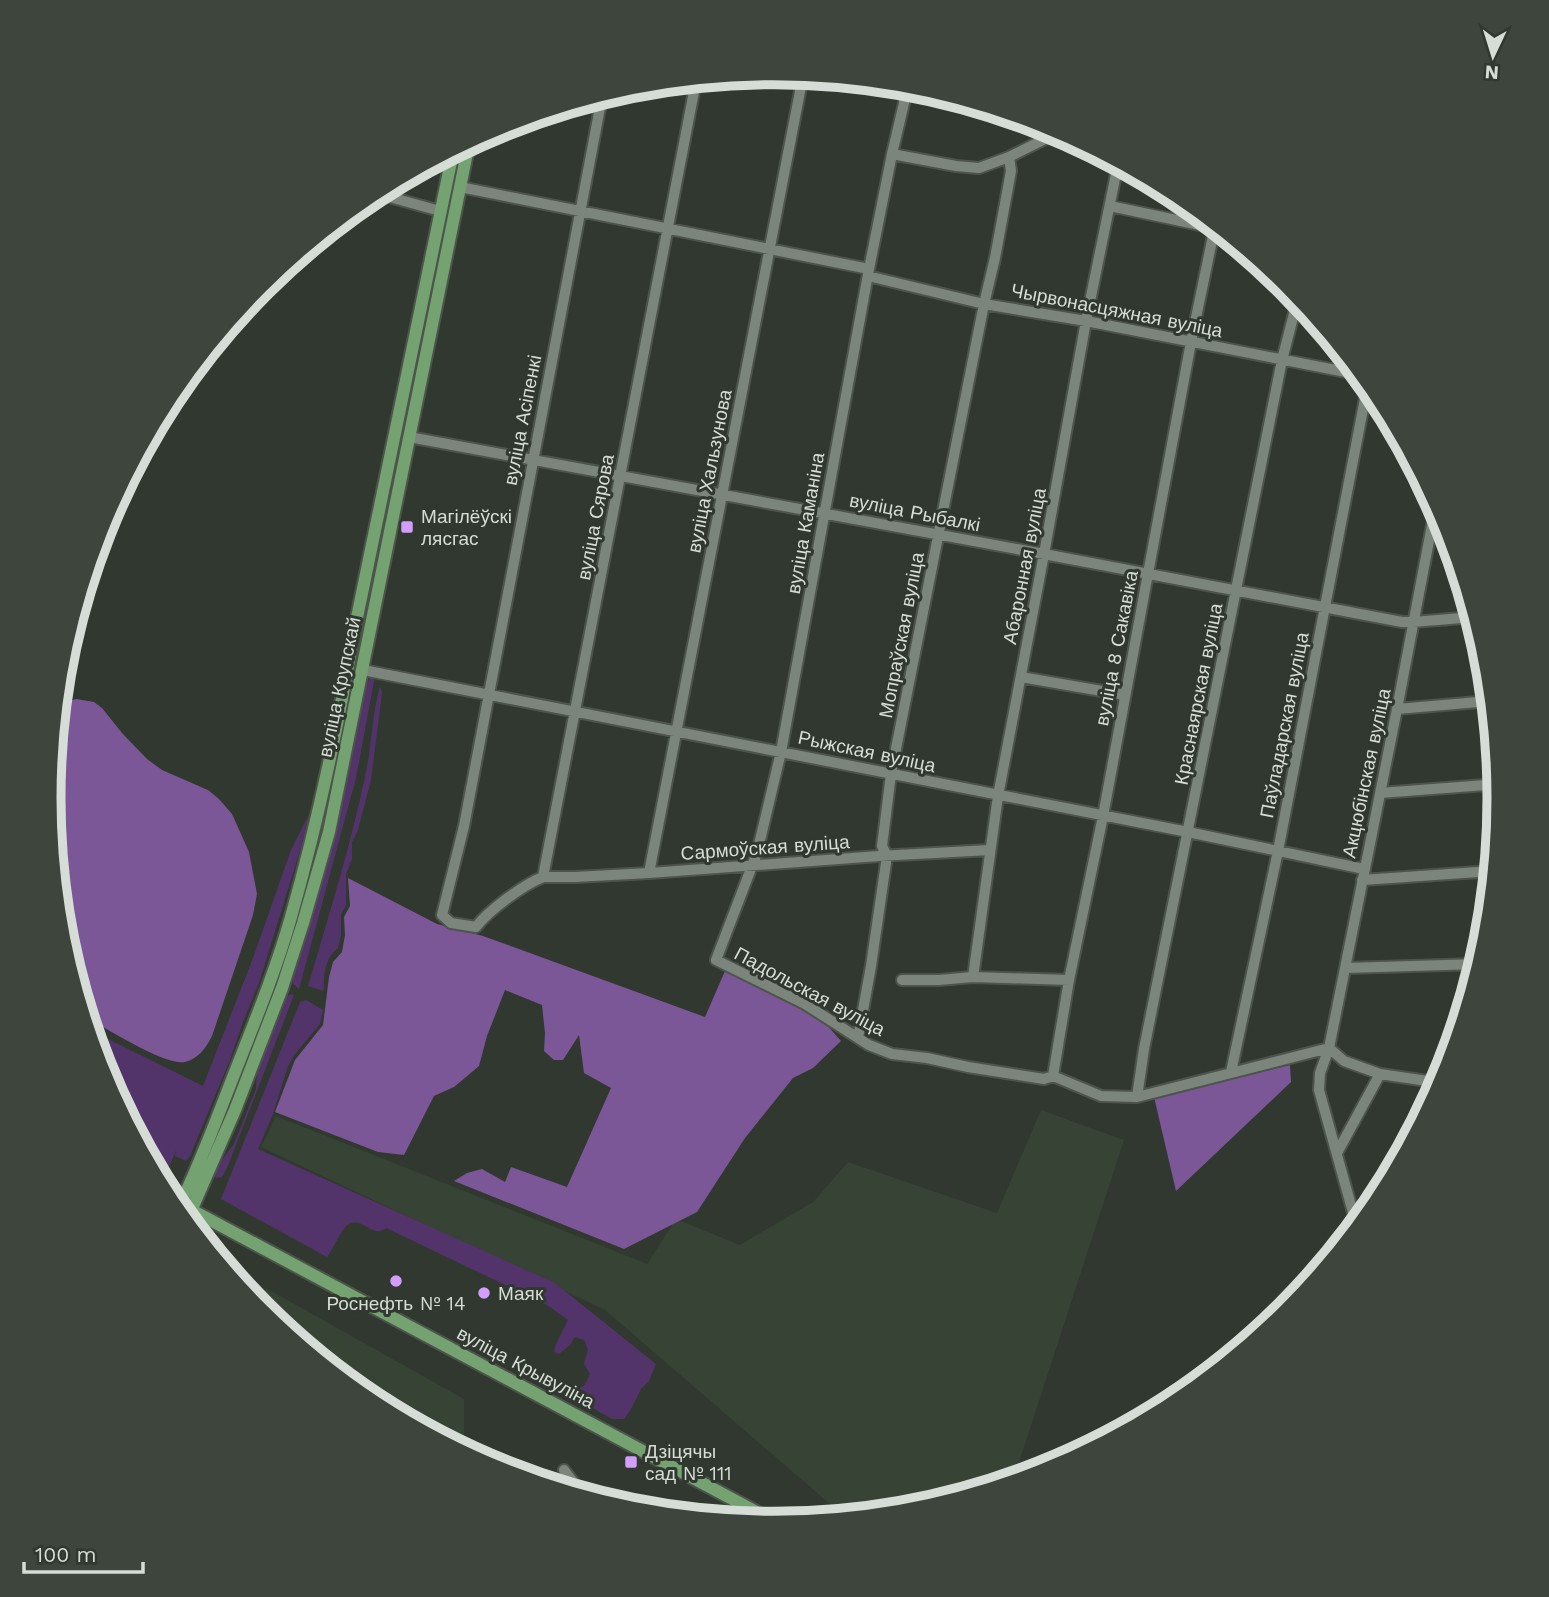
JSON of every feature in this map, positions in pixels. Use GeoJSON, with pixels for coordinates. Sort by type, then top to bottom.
{"type":"FeatureCollection","features":[{"type":"Feature","properties":{"kind":"main road","name":"вуліца Крупскай"},"geometry":{"type":"LineString","coordinates":[[185,1201],[235,1110],[282,988],[328,832],[467,155]]}},
{"type":"Feature","properties":{"kind":"main road","name":"вуліца Крупскай"},"geometry":{"type":"LineString","coordinates":[[184,1200],[270,983],[314,830],[450,164]]}},
{"type":"Feature","properties":{"kind":"main road","name":"вуліца Крывуліна"},"geometry":{"type":"LineString","coordinates":[[197,1216],[753,1511]]}},
{"type":"Feature","properties":{"kind":"street","name":"вуліца Хальзунова"},"geometry":{"type":"LineString","coordinates":[[649,873],[801,86]]}},
{"type":"Feature","properties":{"kind":"street","name":"вуліца Сярова"},"geometry":{"type":"LineString","coordinates":[[544,877],[694,90]]}},
{"type":"Feature","properties":{"kind":"street","name":"вуліца Каманіна"},"geometry":{"type":"LineString","coordinates":[[716,960],[757,853],[781,751],[868,272],[905,97]]}},
{"type":"Feature","properties":{"kind":"street","name":"вуліца Асіпенкі"},"geometry":{"type":"LineString","coordinates":[[544,877],[529,883],[482,919],[476,928],[451,923],[442,915],[464,826],[599,108]]}},
{"type":"Feature","properties":{"kind":"street"},"geometry":{"type":"LineString","coordinates":[[891,155],[979,168],[1045,139]]}},
{"type":"Feature","properties":{"kind":"street","name":"Мопраўская вуліца"},"geometry":{"type":"LineString","coordinates":[[858,1038],[887,856],[882,846],[891,774],[995,258],[1011,171],[1009,157]]}},
{"type":"Feature","properties":{"kind":"street","name":"Абаронная вуліца"},"geometry":{"type":"LineString","coordinates":[[973,977],[998,796],[1086,321],[1116,173]]}},
{"type":"Feature","properties":{"kind":"street","name":"Чырвонасцяжная вуліца"},"geometry":{"type":"LineString","coordinates":[[460,187],[770,248],[984,304],[1345,371]]}},
{"type":"Feature","properties":{"kind":"street"},"geometry":{"type":"LineString","coordinates":[[390,198],[440,211]]}},
{"type":"Feature","properties":{"kind":"street"},"geometry":{"type":"LineString","coordinates":[[1110,206],[1196,223]]}},
{"type":"Feature","properties":{"kind":"street","name":"вуліца 8 Сакавіка"},"geometry":{"type":"LineString","coordinates":[[1052,1076],[1213,236]]}},
{"type":"Feature","properties":{"kind":"street","name":"Краснаярская вуліца"},"geometry":{"type":"LineString","coordinates":[[1137,1097],[1144,1049],[1282,360],[1295,311]]}},
{"type":"Feature","properties":{"kind":"street","name":"Паўладарская вуліца"},"geometry":{"type":"LineString","coordinates":[[1231,1072],[1278,851],[1365,398]]}},
{"type":"Feature","properties":{"kind":"street","name":"вуліца Рыбалкі"},"geometry":{"type":"LineString","coordinates":[[409,437],[1324,607],[1413,622],[1464,618]]}},
{"type":"Feature","properties":{"kind":"street","name":"Акцюбінская вуліца"},"geometry":{"type":"LineString","coordinates":[[1354,1215],[1319,1090],[1320,1073],[1329,1048],[1398,709],[1432,524]]}},
{"type":"Feature","properties":{"kind":"street"},"geometry":{"type":"LineString","coordinates":[[1430,535],[1436,534]]}},
{"type":"Feature","properties":{"kind":"street","name":"Рыжская вуліца"},"geometry":{"type":"LineString","coordinates":[[363,670],[1188,832],[1278,851],[1363,874],[1484,871]]}},
{"type":"Feature","properties":{"kind":"street"},"geometry":{"type":"LineString","coordinates":[[1021,677],[1125,695]]}},
{"type":"Feature","properties":{"kind":"street"},"geometry":{"type":"LineString","coordinates":[[1398,709],[1481,702]]}},
{"type":"Feature","properties":{"kind":"street"},"geometry":{"type":"LineString","coordinates":[[1380,793],[1487,785]]}},
{"type":"Feature","properties":{"kind":"street","name":"Сармоўская вуліца"},"geometry":{"type":"LineString","coordinates":[[544,877],[751,867],[990,850]]}},
{"type":"Feature","properties":{"kind":"street","name":"Падольская вуліца"},"geometry":{"type":"LineString","coordinates":[[716,960],[806,1004],[869,1045],[892,1054],[1044,1079],[1052,1076]]}},
{"type":"Feature","properties":{"kind":"street"},"geometry":{"type":"LineString","coordinates":[[1345,968],[1468,964]]}},
{"type":"Feature","properties":{"kind":"street"},"geometry":{"type":"LineString","coordinates":[[902,980],[973,977],[1069,980]]}},
{"type":"Feature","properties":{"kind":"street"},"geometry":{"type":"LineString","coordinates":[[1052,1076],[1101,1096],[1137,1097],[1329,1048],[1344,1061],[1380,1074],[1429,1081]]}},
{"type":"Feature","properties":{"kind":"street"},"geometry":{"type":"LineString","coordinates":[[1337,1153],[1380,1074]]}},
{"type":"Feature","properties":{"kind":"street"},"geometry":{"type":"LineString","coordinates":[[564,1470],[573,1482]]}},
{"type":"Feature","properties":{"kind":"shaded area"},"geometry":{"type":"Polygon","coordinates":[[[371,676],[375,676],[356,778],[299,989],[293,984],[292,978],[323,874],[366,685],[371,676]]]}},
{"type":"Feature","properties":{"kind":"shaded area"},"geometry":{"type":"Polygon","coordinates":[[[380,686],[382,693],[371,780],[358,830],[352,842],[352,859],[346,874],[346,906],[341,914],[341,935],[338,948],[326,967],[324,991],[308,986],[360,799],[380,686]]]}},
{"type":"Feature","properties":{"kind":"shaded area"},"geometry":{"type":"Polygon","coordinates":[[[76,699],[94,702],[147,759],[162,770],[208,790],[219,799],[232,814],[249,852],[257,894],[253,915],[212,1036],[201,1052],[185,1062],[176,1062],[150,1052],[98,1024],[75,938],[67,892],[61,799],[68,702],[76,699]]]}},
{"type":"Feature","properties":{"kind":"shaded area"},"geometry":{"type":"Polygon","coordinates":[[[309,814],[259,983],[230,1060],[190,1156],[186,1161],[175,1156],[176,1150],[170,1165],[165,1168],[135,1114],[102,1036],[203,1086],[253,958],[291,850],[309,814]]]}},
{"type":"Feature","properties":{"kind":"shaded area"},"geometry":{"type":"Polygon","coordinates":[[[348,878],[437,924],[483,936],[705,1017],[725,971],[797,999],[841,1041],[813,1068],[793,1078],[745,1138],[697,1212],[624,1249],[454,1181],[467,1173],[482,1169],[505,1182],[511,1167],[567,1187],[611,1088],[584,1073],[579,1035],[563,1060],[554,1060],[544,1051],[542,1005],[505,990],[487,1036],[479,1066],[454,1087],[434,1096],[404,1155],[378,1152],[275,1112],[295,1060],[323,1025],[329,977],[333,962],[342,952],[344,917],[350,906],[348,878]]]}},
{"type":"Feature","properties":{"kind":"shaded area"},"geometry":{"type":"Polygon","coordinates":[[[291,994],[294,995],[229,1163],[222,1177],[216,1178],[217,1166],[234,1144],[256,1089],[257,1073],[284,1001],[291,994]]]}},
{"type":"Feature","properties":{"kind":"shaded area"},"geometry":{"type":"Polygon","coordinates":[[[306,1000],[323,1010],[320,1024],[288,1066],[273,1114],[258,1149],[555,1283],[656,1364],[649,1381],[641,1389],[624,1419],[612,1419],[561,1390],[562,1385],[579,1388],[584,1386],[590,1374],[584,1364],[588,1350],[584,1340],[575,1337],[559,1354],[554,1352],[568,1320],[547,1305],[386,1228],[376,1231],[359,1223],[349,1224],[343,1229],[327,1257],[221,1199],[300,1002],[306,1000]]]}},
{"type":"Feature","properties":{"kind":"shaded area"},"geometry":{"type":"Polygon","coordinates":[[[1290,1065],[1291,1082],[1176,1191],[1154,1097],[1290,1065]]]}},
{"type":"Feature","properties":{"kind":"shaded area"},"geometry":{"type":"Polygon","coordinates":[[[1041,1110],[1124,1140],[1017,1469],[914,1498],[835,1509],[605,1310],[261,1147],[276,1116],[647,1264],[676,1219],[740,1245],[813,1202],[848,1162],[997,1213],[1041,1110]]]}},
{"type":"Feature","properties":{"kind":"shaded area"},"geometry":{"type":"Polygon","coordinates":[[[266,1288],[464,1399],[464,1440],[378,1392],[304,1335],[262,1295],[266,1288]]]}},
{"type":"Feature","properties":{"kind":"place","name":"Магілёўскі лясгас"},"geometry":{"type":"Point","coordinates":[407,527]}},
{"type":"Feature","properties":{"kind":"place","name":"Роснефть № 14"},"geometry":{"type":"Point","coordinates":[396,1281]}},
{"type":"Feature","properties":{"kind":"place","name":"Маяк"},"geometry":{"type":"Point","coordinates":[484,1293]}},
{"type":"Feature","properties":{"kind":"place","name":"Дзіцячы сад № 111"},"geometry":{"type":"Point","coordinates":[631,1462]}}]}
